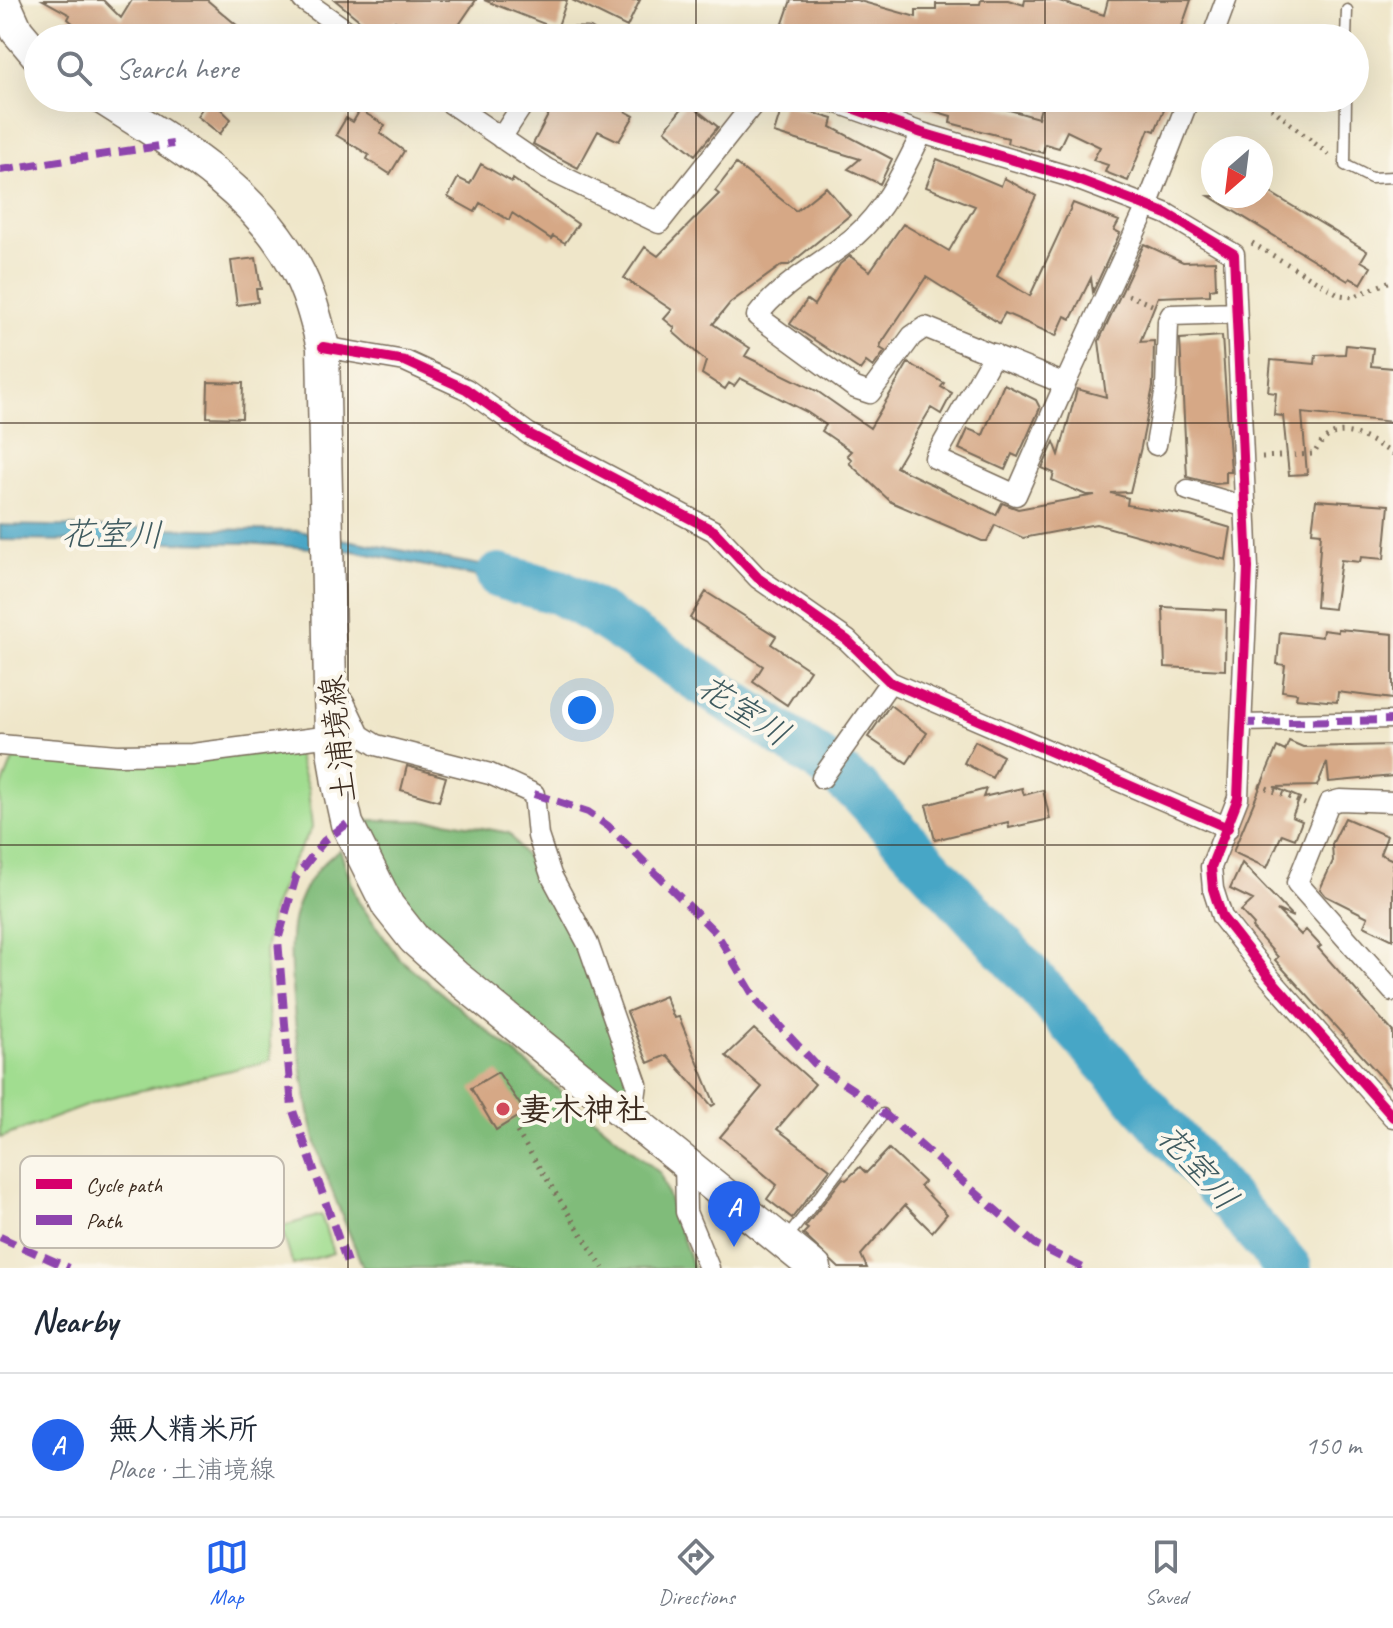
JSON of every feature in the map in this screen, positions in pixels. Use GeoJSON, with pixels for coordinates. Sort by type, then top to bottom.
{"type":"FeatureCollection","features":[{"type":"Feature","properties":{"kind":"main road"},"geometry":{"type":"LineString","coordinates":[[3,0],[24,39]]}},
{"type":"Feature","properties":{"kind":"main road","name":"土浦境線"},"geometry":{"type":"LineString","coordinates":[[123,112],[195,159],[266,222],[296,268],[323,347],[331,736],[347,824],[388,906],[414,939],[455,976],[815,1268]]}},
{"type":"Feature","properties":{"kind":"street"},"geometry":{"type":"LineString","coordinates":[[303,0],[337,24]]}},
{"type":"Feature","properties":{"kind":"street"},"geometry":{"type":"LineString","coordinates":[[1217,24],[1226,0]]}},
{"type":"Feature","properties":{"kind":"street"},"geometry":{"type":"LineString","coordinates":[[463,112],[547,169],[659,223],[747,112]]}},
{"type":"Feature","properties":{"kind":"street"},"geometry":{"type":"LineString","coordinates":[[501,138],[518,112]]}},
{"type":"Feature","properties":{"kind":"street"},"geometry":{"type":"LineString","coordinates":[[863,112],[922,133],[1071,177],[1147,206],[1167,214],[1234,254],[1248,568],[1238,798],[1211,867],[1213,889],[1222,917],[1269,977],[1393,1117]]}},
{"type":"Feature","properties":{"kind":"street"},"geometry":{"type":"LineString","coordinates":[[994,354],[935,458],[1016,495],[1147,206],[1184,112]]}},
{"type":"Feature","properties":{"kind":"street"},"geometry":{"type":"LineString","coordinates":[[922,133],[887,202],[856,235],[774,298],[757,316],[855,388],[870,393],[912,336],[925,327],[1065,384]]}},
{"type":"Feature","properties":{"kind":"street"},"geometry":{"type":"LineString","coordinates":[[1156,445],[1166,388],[1171,315],[1236,313]]}},
{"type":"Feature","properties":{"kind":"street"},"geometry":{"type":"LineString","coordinates":[[323,347],[405,361],[466,389],[529,434],[714,531],[758,578],[847,640],[890,682],[1228,828]]}},
{"type":"Feature","properties":{"kind":"street"},"geometry":{"type":"LineString","coordinates":[[1188,490],[1246,507]]}},
{"type":"Feature","properties":{"kind":"street"},"geometry":{"type":"LineString","coordinates":[[822,778],[890,682]]}},
{"type":"Feature","properties":{"kind":"street"},"geometry":{"type":"LineString","coordinates":[[331,703],[344,702],[360,735],[376,745],[490,774],[534,794],[538,836],[551,875],[588,944],[637,1084],[632,1120]]}},
{"type":"Feature","properties":{"kind":"street"},"geometry":{"type":"LineString","coordinates":[[1240,723],[1393,720]]}},
{"type":"Feature","properties":{"kind":"street"},"geometry":{"type":"LineString","coordinates":[[0,745],[117,755],[192,754],[331,736]]}},
{"type":"Feature","properties":{"kind":"street"},"geometry":{"type":"LineString","coordinates":[[1393,802],[1340,800],[1329,803],[1323,811],[1298,887],[1336,924],[1393,991]]}},
{"type":"Feature","properties":{"kind":"street"},"geometry":{"type":"LineString","coordinates":[[685,1163],[686,1212],[709,1268]]}},
{"type":"Feature","properties":{"kind":"lane"},"geometry":{"type":"LineString","coordinates":[[1346,24],[1347,10]]}},
{"type":"Feature","properties":{"kind":"lane"},"geometry":{"type":"LineString","coordinates":[[1346,112],[1345,165],[1371,178],[1393,177]]}},
{"type":"Feature","properties":{"kind":"lane"},"geometry":{"type":"LineString","coordinates":[[783,1242],[883,1114]]}},
{"type":"Feature","properties":{"kind":"path"},"geometry":{"type":"LineString","coordinates":[[1277,112],[1345,165]]}},
{"type":"Feature","properties":{"kind":"path"},"geometry":{"type":"LineString","coordinates":[[1241,236],[1340,295],[1353,297],[1393,280]]}},
{"type":"Feature","properties":{"kind":"path"},"geometry":{"type":"LineString","coordinates":[[1108,287],[1171,315]]}},
{"type":"Feature","properties":{"kind":"path"},"geometry":{"type":"LineString","coordinates":[[1244,458],[1314,454],[1325,439],[1338,432],[1352,431],[1393,454]]}},
{"type":"Feature","properties":{"kind":"path"},"geometry":{"type":"LineString","coordinates":[[1247,780],[1323,811]]}},
{"type":"Feature","properties":{"kind":"path"},"geometry":{"type":"LineString","coordinates":[[517,1132],[603,1268]]}},
{"type":"Feature","properties":{"kind":"green space"},"geometry":{"type":"Polygon","coordinates":[[[297,754],[308,789],[312,828],[291,864],[272,910],[265,952],[271,1061],[107,1098],[0,1138],[0,792],[15,755],[297,754]]]}},
{"type":"Feature","properties":{"kind":"green space"},"geometry":{"type":"Polygon","coordinates":[[[361,820],[446,821],[509,833],[558,904],[582,952],[630,1085],[626,1092],[609,1086],[484,984],[427,929],[396,895],[361,820]]]}},
{"type":"Feature","properties":{"kind":"green space"},"geometry":{"type":"Polygon","coordinates":[[[340,850],[358,901],[399,958],[660,1173],[693,1268],[363,1268],[313,1133],[296,1032],[291,962],[291,933],[302,894],[318,870],[340,850]]]}},
{"type":"Feature","properties":{"kind":"green space"},"geometry":{"type":"Polygon","coordinates":[[[321,1215],[333,1253],[293,1265],[284,1226],[321,1215]]]}},
{"type":"Feature","properties":{"kind":"water"},"geometry":{"type":"Polygon","coordinates":[[[0,525],[299,531],[517,572],[562,585],[559,599],[532,588],[353,551],[246,543],[0,540],[0,525]]]}},
{"type":"Feature","properties":{"kind":"building"},"geometry":{"type":"Polygon","coordinates":[[[43,0],[103,0],[121,18],[132,0],[207,0],[235,24],[74,24],[68,19],[70,15],[43,0]]]}},
{"type":"Feature","properties":{"kind":"building"},"geometry":{"type":"Polygon","coordinates":[[[335,0],[476,0],[460,24],[399,24],[395,21],[393,24],[364,24],[335,0]]]}},
{"type":"Feature","properties":{"kind":"building"},"geometry":{"type":"Polygon","coordinates":[[[484,0],[567,0],[559,24],[544,24],[484,0]]]}},
{"type":"Feature","properties":{"kind":"building"},"geometry":{"type":"Polygon","coordinates":[[[572,0],[640,0],[628,24],[621,24],[572,0]]]}},
{"type":"Feature","properties":{"kind":"building"},"geometry":{"type":"Polygon","coordinates":[[[791,0],[856,0],[916,17],[916,10],[936,10],[936,4],[980,4],[981,0],[1008,0],[1024,5],[1025,0],[1056,0],[1104,15],[1108,0],[1191,0],[1183,24],[783,24],[791,0]]]}},
{"type":"Feature","properties":{"kind":"building"},"geometry":{"type":"Polygon","coordinates":[[[200,112],[224,112],[231,119],[220,134],[197,116],[200,112]]]}},
{"type":"Feature","properties":{"kind":"building"},"geometry":{"type":"Polygon","coordinates":[[[359,112],[363,112],[385,125],[380,133],[404,151],[390,174],[367,159],[369,155],[336,135],[346,118],[353,122],[359,112]]]}},
{"type":"Feature","properties":{"kind":"building"},"geometry":{"type":"Polygon","coordinates":[[[550,112],[627,112],[634,116],[619,141],[598,131],[578,168],[533,144],[550,112]]]}},
{"type":"Feature","properties":{"kind":"building"},"geometry":{"type":"Polygon","coordinates":[[[679,112],[699,112],[718,127],[695,155],[665,130],[679,112]]]}},
{"type":"Feature","properties":{"kind":"building"},"geometry":{"type":"Polygon","coordinates":[[[781,112],[810,112],[833,119],[831,127],[892,159],[880,184],[848,169],[860,159],[774,133],[781,112]]]}},
{"type":"Feature","properties":{"kind":"building"},"geometry":{"type":"Polygon","coordinates":[[[937,112],[1017,112],[1038,118],[1040,112],[1163,112],[1155,131],[1149,129],[1128,181],[1105,172],[1108,165],[1093,160],[1100,147],[1067,131],[1059,148],[1045,144],[1043,153],[1007,143],[1008,138],[950,123],[951,116],[937,112]]]}},
{"type":"Feature","properties":{"kind":"building"},"geometry":{"type":"Polygon","coordinates":[[[937,159],[1001,186],[1004,178],[1036,196],[997,276],[1030,296],[1073,203],[1119,221],[1114,230],[1120,233],[1093,292],[1091,278],[1071,319],[1065,316],[1056,336],[1005,313],[999,323],[926,277],[881,344],[880,348],[885,351],[873,367],[866,362],[860,370],[790,324],[807,300],[814,305],[840,264],[850,256],[870,271],[903,224],[949,251],[975,206],[926,187],[937,159]]]}},
{"type":"Feature","properties":{"kind":"building"},"geometry":{"type":"Polygon","coordinates":[[[481,164],[512,182],[513,179],[578,224],[565,243],[553,236],[551,239],[512,213],[509,220],[480,203],[475,212],[448,197],[458,178],[470,184],[481,164]]]}},
{"type":"Feature","properties":{"kind":"building"},"geometry":{"type":"Polygon","coordinates":[[[736,164],[796,211],[826,187],[850,215],[789,265],[782,265],[730,303],[713,324],[750,348],[745,356],[817,391],[870,428],[908,363],[944,383],[941,387],[952,393],[941,414],[931,408],[896,467],[996,515],[1002,503],[1018,509],[1095,495],[1086,495],[1052,480],[1054,473],[1042,468],[1054,442],[1059,455],[1077,389],[1106,397],[1099,341],[1144,244],[1183,262],[1215,261],[1216,288],[1210,289],[1210,295],[1158,297],[1140,342],[1154,341],[1153,387],[1141,447],[1130,492],[1111,493],[1128,498],[1127,505],[1190,516],[1231,528],[1226,560],[1096,524],[1023,538],[995,525],[987,541],[982,541],[891,502],[849,463],[852,460],[847,455],[851,451],[822,431],[826,425],[807,412],[740,378],[734,386],[729,383],[725,389],[702,374],[706,361],[673,332],[675,328],[664,319],[672,310],[624,278],[645,247],[658,256],[719,194],[715,191],[736,164]]]}},
{"type":"Feature","properties":{"kind":"building"},"geometry":{"type":"Polygon","coordinates":[[[1273,194],[1367,251],[1361,261],[1371,267],[1361,284],[1350,278],[1348,281],[1229,208],[1273,208],[1273,194]]]}},
{"type":"Feature","properties":{"kind":"building"},"geometry":{"type":"Polygon","coordinates":[[[256,258],[261,289],[256,289],[258,302],[237,305],[231,261],[256,258]]]}},
{"type":"Feature","properties":{"kind":"building"},"geometry":{"type":"Polygon","coordinates":[[[1222,336],[1231,472],[1226,472],[1226,483],[1215,484],[1187,477],[1180,339],[1222,336]]]}},
{"type":"Feature","properties":{"kind":"building"},"geometry":{"type":"Polygon","coordinates":[[[1346,345],[1373,348],[1371,366],[1393,368],[1393,422],[1302,413],[1307,474],[1289,475],[1283,416],[1274,415],[1276,393],[1268,392],[1271,360],[1315,364],[1316,355],[1345,354],[1346,345]]]}},
{"type":"Feature","properties":{"kind":"building"},"geometry":{"type":"Polygon","coordinates":[[[208,382],[243,383],[242,418],[207,417],[208,382]]]}},
{"type":"Feature","properties":{"kind":"building"},"geometry":{"type":"Polygon","coordinates":[[[1004,384],[1036,400],[1040,408],[1018,457],[1012,454],[1005,470],[959,449],[968,429],[983,435],[1004,384]]]}},
{"type":"Feature","properties":{"kind":"building"},"geometry":{"type":"Polygon","coordinates":[[[1316,500],[1389,505],[1384,559],[1361,557],[1360,562],[1341,560],[1334,609],[1316,607],[1321,533],[1312,532],[1316,500]]]}},
{"type":"Feature","properties":{"kind":"building"},"geometry":{"type":"Polygon","coordinates":[[[706,592],[776,636],[771,644],[810,670],[787,705],[753,682],[763,666],[690,618],[706,592]]]}},
{"type":"Feature","properties":{"kind":"building"},"geometry":{"type":"Polygon","coordinates":[[[1163,607],[1226,610],[1225,670],[1165,667],[1163,607]]]}},
{"type":"Feature","properties":{"kind":"building"},"geometry":{"type":"Polygon","coordinates":[[[1338,629],[1393,634],[1393,699],[1338,692],[1337,702],[1296,698],[1297,693],[1282,691],[1285,665],[1277,664],[1280,632],[1322,637],[1323,630],[1338,632],[1338,629]]]}},
{"type":"Feature","properties":{"kind":"building"},"geometry":{"type":"Polygon","coordinates":[[[890,705],[927,733],[907,763],[868,737],[890,705]]]}},
{"type":"Feature","properties":{"kind":"building"},"geometry":{"type":"Polygon","coordinates":[[[975,741],[1003,756],[992,778],[964,763],[975,741]]]}},
{"type":"Feature","properties":{"kind":"building"},"geometry":{"type":"Polygon","coordinates":[[[1289,741],[1303,747],[1393,745],[1393,776],[1329,782],[1327,762],[1317,786],[1274,787],[1300,798],[1292,817],[1302,821],[1295,839],[1282,834],[1267,868],[1233,852],[1277,747],[1285,751],[1289,741]]]}},
{"type":"Feature","properties":{"kind":"building"},"geometry":{"type":"Polygon","coordinates":[[[407,766],[446,777],[439,801],[401,790],[407,766]]]}},
{"type":"Feature","properties":{"kind":"building"},"geometry":{"type":"Polygon","coordinates":[[[1022,788],[1024,795],[1043,790],[1050,819],[1009,828],[1008,822],[935,840],[926,805],[986,789],[983,797],[1022,788]]]}},
{"type":"Feature","properties":{"kind":"building"},"geometry":{"type":"Polygon","coordinates":[[[1345,818],[1387,836],[1380,854],[1393,860],[1393,940],[1364,926],[1368,917],[1326,896],[1320,889],[1333,861],[1332,844],[1345,818]]]}},
{"type":"Feature","properties":{"kind":"building"},"geometry":{"type":"Polygon","coordinates":[[[1242,863],[1293,917],[1277,910],[1301,935],[1306,930],[1321,946],[1318,948],[1393,1032],[1393,1090],[1275,960],[1278,957],[1252,928],[1254,925],[1241,911],[1253,900],[1230,889],[1242,863]]]}},
{"type":"Feature","properties":{"kind":"building"},"geometry":{"type":"Polygon","coordinates":[[[665,996],[674,1018],[679,1017],[715,1104],[712,1106],[667,1055],[648,1063],[627,1012],[665,996]]]}},
{"type":"Feature","properties":{"kind":"building"},"geometry":{"type":"Polygon","coordinates":[[[754,1029],[815,1084],[777,1129],[830,1169],[792,1218],[767,1199],[777,1185],[720,1137],[762,1087],[726,1056],[754,1029]]]}},
{"type":"Feature","properties":{"kind":"building","name":"妻木神社"},"geometry":{"type":"Polygon","coordinates":[[[498,1072],[525,1112],[496,1130],[471,1088],[498,1072]]]}},
{"type":"Feature","properties":{"kind":"building"},"geometry":{"type":"Polygon","coordinates":[[[889,1149],[924,1182],[920,1186],[947,1214],[932,1232],[905,1205],[861,1255],[867,1268],[839,1268],[803,1234],[808,1229],[805,1227],[843,1178],[846,1180],[860,1167],[866,1173],[889,1149]]]}},
{"type":"Feature","properties":{"kind":"waterway","name":"花室川"},"geometry":{"type":"LineString","coordinates":[[499,576],[559,592],[597,613],[819,759],[860,792],[1028,974],[1289,1268]]}},
{"type":"Feature","properties":{"kind":"marked path"},"geometry":{"type":"LineString","coordinates":[[0,170],[173,144]]}},
{"type":"Feature","properties":{"kind":"marked path"},"geometry":{"type":"LineString","coordinates":[[1240,723],[1393,720]]}},
{"type":"Feature","properties":{"kind":"marked path"},"geometry":{"type":"LineString","coordinates":[[534,794],[588,812],[608,826],[717,934],[758,1003],[817,1066],[866,1098],[1035,1244],[1083,1268]]}},
{"type":"Feature","properties":{"kind":"marked path"},"geometry":{"type":"LineString","coordinates":[[347,824],[324,841],[296,877],[278,940],[292,1108],[349,1268]]}},
{"type":"Feature","properties":{"kind":"marked path"},"geometry":{"type":"LineString","coordinates":[[0,1237],[20,1246]]}},
{"type":"Feature","properties":{"kind":"marked path"},"geometry":{"type":"LineString","coordinates":[[24,1248],[69,1268]]}},
{"type":"Feature","properties":{"kind":"cycle path"},"geometry":{"type":"LineString","coordinates":[[863,112],[922,133],[1071,177],[1167,214],[1234,254],[1248,568],[1238,798],[1211,867],[1213,889],[1222,917],[1269,977],[1393,1117]]}},
{"type":"Feature","properties":{"kind":"cycle path"},"geometry":{"type":"LineString","coordinates":[[323,347],[405,361],[466,389],[529,434],[714,531],[758,578],[847,640],[890,682],[1228,828]]}},
{"type":"Feature","properties":{"kind":"place","name":"妻木神社"},"geometry":{"type":"Point","coordinates":[503,1109]}},
{"type":"Feature","properties":{"kind":"place","name":"無人精米所"},"geometry":{"type":"Point","coordinates":[734,1247]}}]}
